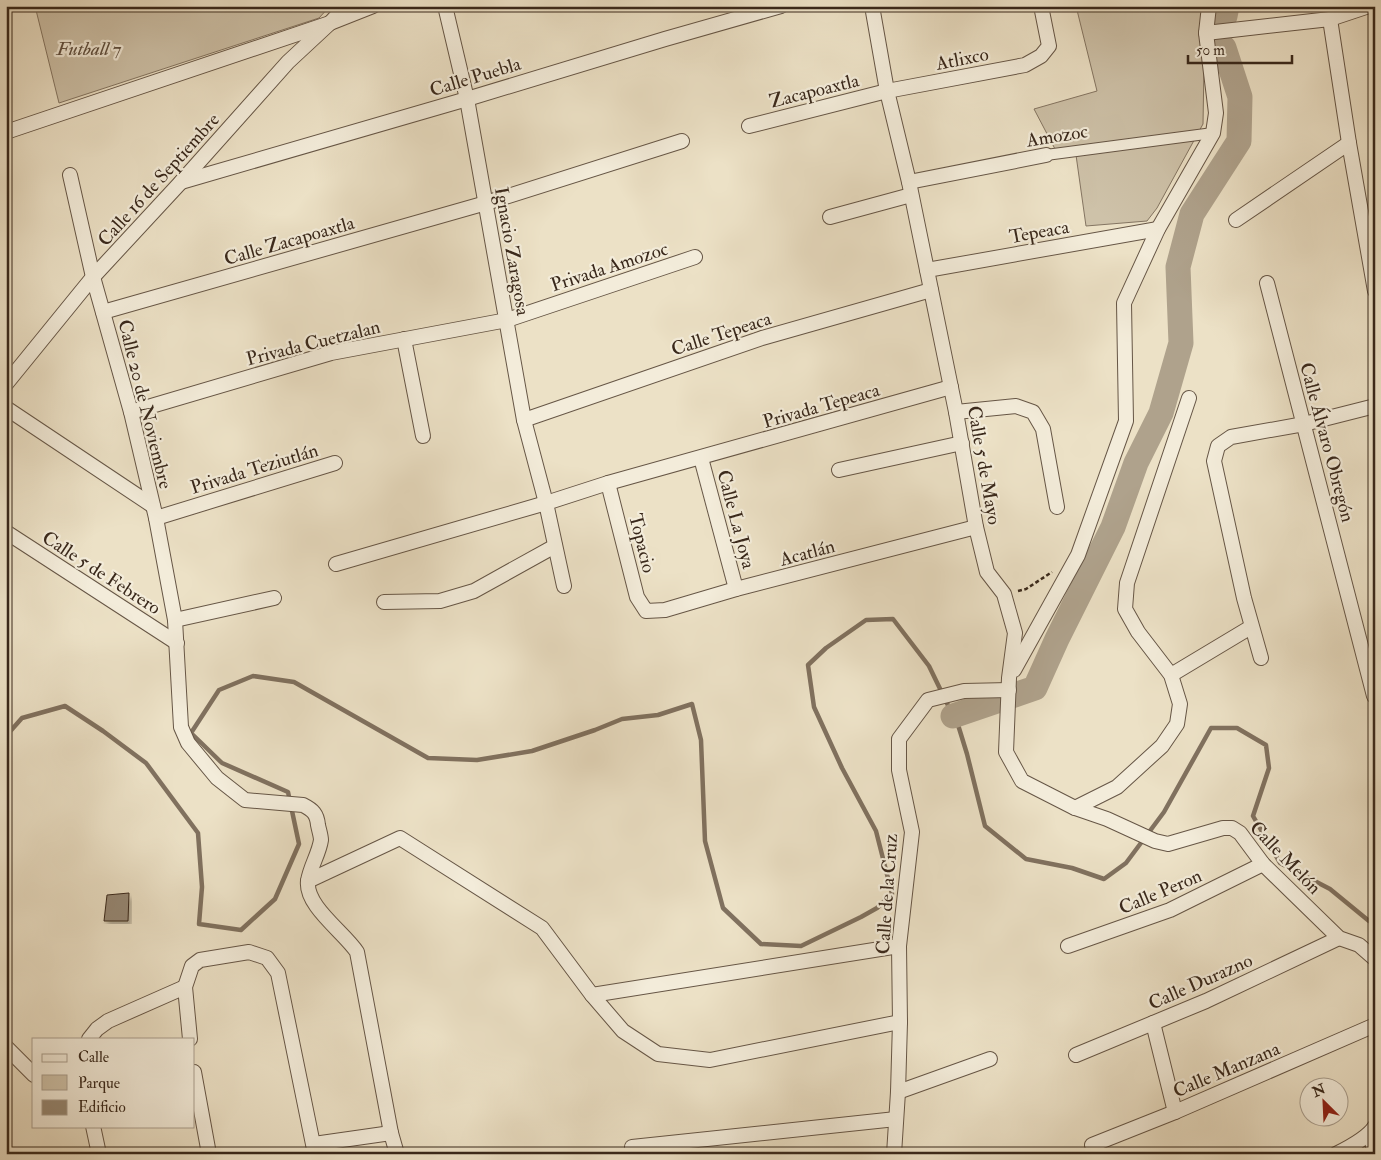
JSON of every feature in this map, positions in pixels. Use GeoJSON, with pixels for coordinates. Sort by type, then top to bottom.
{"type":"FeatureCollection","features":[{"type":"Feature","properties":{"kind":"street","name":"Calle 16 de Septiembre"},"geometry":{"type":"LineString","coordinates":[[6,384],[93,276],[181,182],[288,62],[346,6]]}},
{"type":"Feature","properties":{"kind":"street"},"geometry":{"type":"LineString","coordinates":[[7,127],[330,23],[373,6]]}},
{"type":"Feature","properties":{"kind":"street","name":"Ignacio Zaragosa"},"geometry":{"type":"LineString","coordinates":[[445,6],[467,99],[524,420],[546,503],[564,586]]}},
{"type":"Feature","properties":{"kind":"street","name":"Calle Puebla"},"geometry":{"type":"LineString","coordinates":[[181,182],[467,99],[665,38],[781,6]]}},
{"type":"Feature","properties":{"kind":"street","name":"Calle 5 de Mayo"},"geometry":{"type":"LineString","coordinates":[[872,6],[887,91],[910,188],[956,412],[976,527],[987,572],[1004,594],[1015,634],[1009,691],[1006,752],[1022,781],[1075,808],[1107,819],[1155,841]]}},
{"type":"Feature","properties":{"kind":"street","name":"Atlixco"},"geometry":{"type":"LineString","coordinates":[[887,91],[1025,65],[1040,56],[1049,46],[1041,6]]}},
{"type":"Feature","properties":{"kind":"street"},"geometry":{"type":"LineString","coordinates":[[1009,691],[1078,555],[1126,421],[1124,303],[1158,229],[1213,133],[1216,113],[1206,33],[1209,6]]}},
{"type":"Feature","properties":{"kind":"street"},"geometry":{"type":"LineString","coordinates":[[1206,33],[1330,19],[1369,6]]}},
{"type":"Feature","properties":{"kind":"street"},"geometry":{"type":"LineString","coordinates":[[1330,19],[1375,291]]}},
{"type":"Feature","properties":{"kind":"street","name":"Zacapoaxtla"},"geometry":{"type":"LineString","coordinates":[[749,126],[887,91]]}},
{"type":"Feature","properties":{"kind":"street","name":"Amozoc"},"geometry":{"type":"LineString","coordinates":[[830,217],[910,188],[1046,155],[1213,133]]}},
{"type":"Feature","properties":{"kind":"street","name":"Calle Zacapoaxtla"},"geometry":{"type":"LineString","coordinates":[[103,312],[486,203],[682,141]]}},
{"type":"Feature","properties":{"kind":"street"},"geometry":{"type":"LineString","coordinates":[[1236,220],[1349,143]]}},
{"type":"Feature","properties":{"kind":"street","name":"Calle 20 de Noviembre"},"geometry":{"type":"LineString","coordinates":[[70,175],[93,276],[131,412],[176,620],[181,727],[188,743],[217,778],[245,800],[303,805],[311,808],[317,815],[321,840],[308,881]]}},
{"type":"Feature","properties":{"kind":"street","name":"Tepeaca"},"geometry":{"type":"LineString","coordinates":[[927,270],[1158,229]]}},
{"type":"Feature","properties":{"kind":"street","name":"Privada Amozoc"},"geometry":{"type":"LineString","coordinates":[[507,320],[695,257]]}},
{"type":"Feature","properties":{"kind":"street","name":"Calle Álvaro Obregón"},"geometry":{"type":"LineString","coordinates":[[1267,283],[1374,696]]}},
{"type":"Feature","properties":{"kind":"street","name":"Calle Tepeaca"},"geometry":{"type":"LineString","coordinates":[[524,420],[762,338],[931,290]]}},
{"type":"Feature","properties":{"kind":"street","name":"Privada Cuetzalan"},"geometry":{"type":"LineString","coordinates":[[131,412],[331,353],[507,320]]}},
{"type":"Feature","properties":{"kind":"street"},"geometry":{"type":"LineString","coordinates":[[404,339],[423,436]]}},
{"type":"Feature","properties":{"kind":"street","name":"Privada Tepeaca"},"geometry":{"type":"LineString","coordinates":[[701,458],[951,388]]}},
{"type":"Feature","properties":{"kind":"street"},"geometry":{"type":"LineString","coordinates":[[1075,808],[1117,787],[1162,746],[1177,724],[1180,704],[1171,675],[1138,632],[1125,609],[1127,583],[1189,398]]}},
{"type":"Feature","properties":{"kind":"street"},"geometry":{"type":"LineString","coordinates":[[956,412],[1016,406],[1033,412],[1043,429],[1057,508]]}},
{"type":"Feature","properties":{"kind":"street"},"geometry":{"type":"LineString","coordinates":[[1261,658],[1252,627],[1214,461],[1218,446],[1231,437],[1304,424],[1375,406]]}},
{"type":"Feature","properties":{"kind":"street"},"geometry":{"type":"LineString","coordinates":[[6,408],[154,512]]}},
{"type":"Feature","properties":{"kind":"street"},"geometry":{"type":"LineString","coordinates":[[839,470],[962,443]]}},
{"type":"Feature","properties":{"kind":"street"},"geometry":{"type":"LineString","coordinates":[[336,564],[608,483],[701,458]]}},
{"type":"Feature","properties":{"kind":"street","name":"Calle La Joya"},"geometry":{"type":"LineString","coordinates":[[701,458],[736,589]]}},
{"type":"Feature","properties":{"kind":"street","name":"Privada Teziutlán"},"geometry":{"type":"LineString","coordinates":[[154,512],[336,463]]}},
{"type":"Feature","properties":{"kind":"street","name":"Topacio"},"geometry":{"type":"LineString","coordinates":[[608,483],[637,597],[646,611]]}},
{"type":"Feature","properties":{"kind":"street","name":"Acatlán"},"geometry":{"type":"LineString","coordinates":[[646,611],[665,610],[736,589],[976,527]]}},
{"type":"Feature","properties":{"kind":"street","name":"Calle 5 de Febrero"},"geometry":{"type":"LineString","coordinates":[[6,532],[177,643]]}},
{"type":"Feature","properties":{"kind":"street"},"geometry":{"type":"LineString","coordinates":[[384,602],[440,601],[474,591],[554,546]]}},
{"type":"Feature","properties":{"kind":"street"},"geometry":{"type":"LineString","coordinates":[[176,620],[274,598]]}},
{"type":"Feature","properties":{"kind":"street"},"geometry":{"type":"LineString","coordinates":[[1171,675],[1252,627]]}},
{"type":"Feature","properties":{"kind":"street","name":"Calle de la Cruz"},"geometry":{"type":"LineString","coordinates":[[894,1154],[900,1022],[899,946],[912,832],[899,770],[899,739],[928,700],[964,691],[1009,691]]}},
{"type":"Feature","properties":{"kind":"street","name":"Calle Melón"},"geometry":{"type":"LineString","coordinates":[[1155,841],[1168,844],[1223,828],[1232,828],[1240,833],[1264,864],[1339,938],[1359,945],[1375,959]]}},
{"type":"Feature","properties":{"kind":"street"},"geometry":{"type":"LineString","coordinates":[[397,1154],[391,1133],[357,952],[352,944],[315,905],[310,895],[308,881],[400,838],[542,928],[592,995],[623,1031],[658,1054],[710,1060],[900,1022]]}},
{"type":"Feature","properties":{"kind":"street","name":"Calle Peron"},"geometry":{"type":"LineString","coordinates":[[1068,946],[1170,910],[1264,864]]}},
{"type":"Feature","properties":{"kind":"street","name":"Calle Durazno"},"geometry":{"type":"LineString","coordinates":[[1076,1054],[1206,1000],[1339,938]]}},
{"type":"Feature","properties":{"kind":"street"},"geometry":{"type":"LineString","coordinates":[[592,995],[899,946]]}},
{"type":"Feature","properties":{"kind":"street"},"geometry":{"type":"LineString","coordinates":[[190,1038],[184,987],[192,966],[200,960],[250,952],[267,958],[278,973],[314,1149],[391,1133]]}},
{"type":"Feature","properties":{"kind":"street"},"geometry":{"type":"LineString","coordinates":[[90,1038],[108,1021],[184,987]]}},
{"type":"Feature","properties":{"kind":"street"},"geometry":{"type":"LineString","coordinates":[[1153,1023],[1175,1112]]}},
{"type":"Feature","properties":{"kind":"street","name":"Calle Manzana"},"geometry":{"type":"LineString","coordinates":[[1092,1145],[1175,1112],[1375,1025]]}},
{"type":"Feature","properties":{"kind":"street"},"geometry":{"type":"LineString","coordinates":[[6,1047],[32,1072]]}},
{"type":"Feature","properties":{"kind":"street"},"geometry":{"type":"LineString","coordinates":[[898,1092],[990,1059]]}},
{"type":"Feature","properties":{"kind":"street"},"geometry":{"type":"LineString","coordinates":[[195,1077],[209,1154]]}},
{"type":"Feature","properties":{"kind":"street"},"geometry":{"type":"LineString","coordinates":[[632,1148],[896,1119]]}},
{"type":"Feature","properties":{"kind":"street"},"geometry":{"type":"LineString","coordinates":[[91,1129],[99,1154]]}},
{"type":"Feature","properties":{"kind":"street"},"geometry":{"type":"LineString","coordinates":[[1336,1154],[1373,1129]]}},
{"type":"Feature","properties":{"kind":"street"},"geometry":{"type":"LineString","coordinates":[[1373,1129],[1374,1154]]}},
{"type":"Feature","properties":{"kind":"path"},"geometry":{"type":"LineString","coordinates":[[1004,594],[1026,589],[1056,570]]}},
{"type":"Feature","properties":{"kind":"green space","name":"Futball 7"},"geometry":{"type":"Polygon","coordinates":[[[35,6],[330,6],[319,18],[59,103],[35,6]]]}},
{"type":"Feature","properties":{"kind":"green space"},"geometry":{"type":"Polygon","coordinates":[[[1076,6],[1205,6],[1203,124],[1157,208],[1147,221],[1086,226],[1075,148],[1055,149],[1034,109],[1097,91],[1076,6]]]}},
{"type":"Feature","properties":{"kind":"building"},"geometry":{"type":"Polygon","coordinates":[[[129,893],[128,921],[104,921],[107,895],[129,893]]]}},
{"type":"Feature","properties":{"kind":"waterway"},"geometry":{"type":"LineString","coordinates":[[1225,16],[1227,6]]}},
{"type":"Feature","properties":{"kind":"waterway"},"geometry":{"type":"LineString","coordinates":[[953,716],[1035,688],[1057,639],[1113,527],[1136,463],[1161,413],[1181,343],[1178,267],[1192,214],[1239,141],[1240,97],[1224,48]]}},
{"type":"Feature","properties":{"kind":"waterway"},"geometry":{"type":"LineString","coordinates":[[6,736],[22,718],[65,706],[146,763],[198,833],[202,887],[199,924],[241,930],[275,899],[299,844],[288,792],[222,763],[191,733],[219,690],[253,676],[294,682],[428,758],[477,760],[532,751],[622,719],[658,715],[692,704],[701,740],[705,841],[723,908],[761,944],[801,946],[877,908],[892,894],[876,831],[842,768],[814,707],[808,665],[826,648],[866,620],[893,619],[929,666],[959,728],[985,826],[1026,859],[1072,868],[1104,879],[1126,863],[1164,812],[1211,728],[1237,728],[1266,745],[1269,768],[1253,816],[1280,863],[1330,889],[1369,921],[1375,916]]}}]}
